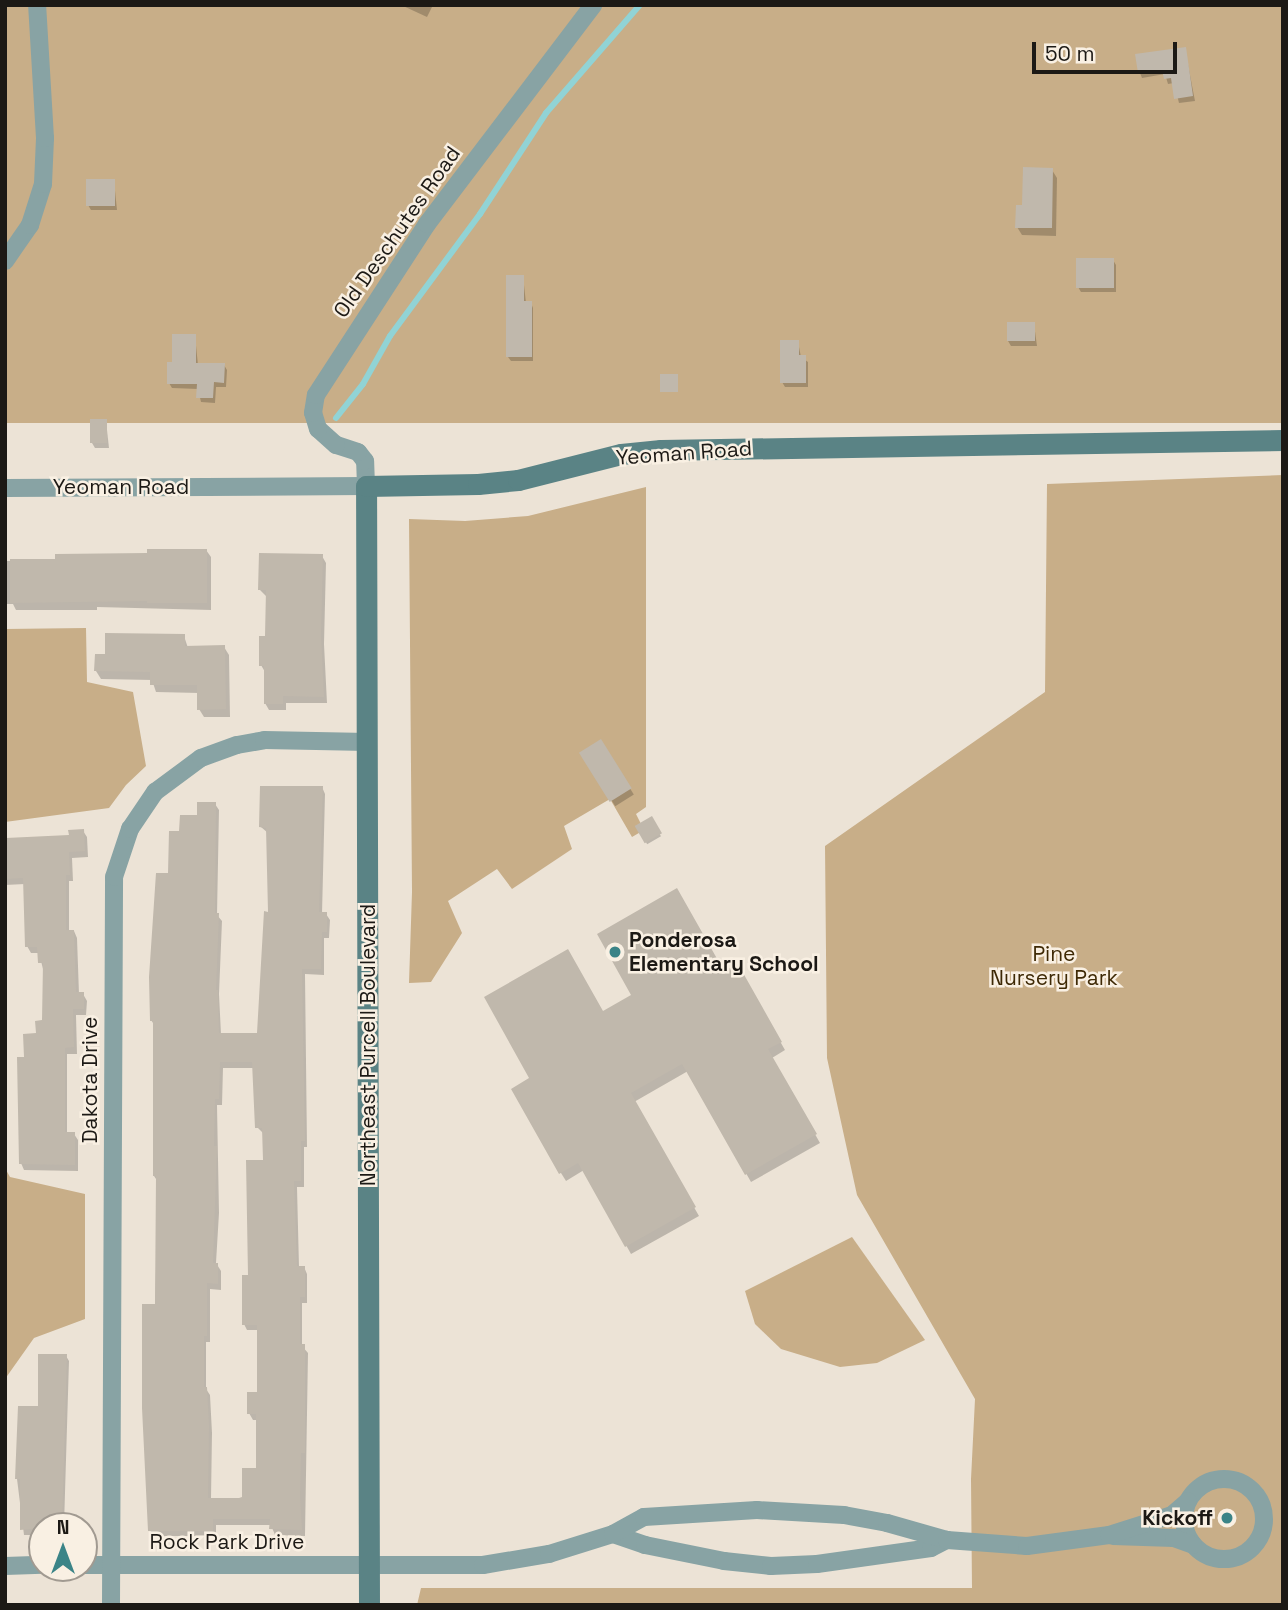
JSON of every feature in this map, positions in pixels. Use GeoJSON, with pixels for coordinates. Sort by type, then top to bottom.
{"type":"FeatureCollection","features":[{"type":"Feature","properties":{"kind":"street"},"geometry":{"type":"LineString","coordinates":[[5,261],[30,225],[43,184],[45,138],[37,5]]}},
{"type":"Feature","properties":{"kind":"street","name":"Old Deschutes Road"},"geometry":{"type":"LineString","coordinates":[[366,486],[365,461],[359,452],[336,445],[318,429],[313,413],[316,395],[427,224],[593,5]]}},
{"type":"Feature","properties":{"kind":"street","name":"Yeoman Road"},"geometry":{"type":"LineString","coordinates":[[5,488],[478,484],[518,480],[621,454],[661,450],[1283,440]]}},
{"type":"Feature","properties":{"kind":"street","name":"Northeast Purcell Boulevard"},"geometry":{"type":"LineString","coordinates":[[366,486],[369,1605]]}},
{"type":"Feature","properties":{"kind":"street","name":"Dakota Drive"},"geometry":{"type":"LineString","coordinates":[[111,1605],[114,877],[130,829],[155,792],[201,758],[237,745],[264,740],[368,741]]}},
{"type":"Feature","properties":{"kind":"street"},"geometry":{"type":"LineString","coordinates":[[613,1534],[645,1545],[724,1562],[772,1566],[817,1564],[918,1550],[947,1540],[1027,1546],[1109,1535],[1172,1515],[1206,1483],[1235,1481],[1248,1486],[1257,1494],[1265,1518],[1260,1539],[1244,1555],[1222,1560],[1174,1538],[1109,1535]]}},
{"type":"Feature","properties":{"kind":"street"},"geometry":{"type":"LineString","coordinates":[[1188,1501],[1184,1524],[1193,1545]]}},
{"type":"Feature","properties":{"kind":"street","name":"Rock Park Drive"},"geometry":{"type":"LineString","coordinates":[[98,1564],[483,1565],[549,1554],[613,1534],[644,1517],[757,1510],[844,1515],[887,1523],[947,1540]]}},
{"type":"Feature","properties":{"kind":"street"},"geometry":{"type":"LineString","coordinates":[[5,1566],[28,1565]]}},
{"type":"Feature","properties":{"kind":"green space"},"geometry":{"type":"Polygon","coordinates":[[[5,5],[1283,5],[1283,423],[5,423],[5,5]]]}},
{"type":"Feature","properties":{"kind":"green space","name":"Pine Nursery Park"},"geometry":{"type":"Polygon","coordinates":[[[1283,475],[1283,1605],[417,1605],[421,1588],[972,1588],[971,1479],[975,1399],[857,1195],[827,1058],[825,846],[1045,692],[1047,484],[1283,475]]]}},
{"type":"Feature","properties":{"kind":"green space"},"geometry":{"type":"Polygon","coordinates":[[[646,487],[646,807],[636,814],[644,830],[632,837],[610,799],[564,826],[572,849],[512,889],[497,869],[448,901],[462,933],[431,982],[409,983],[412,892],[409,519],[465,521],[528,516],[646,487]]]}},
{"type":"Feature","properties":{"kind":"green space"},"geometry":{"type":"Polygon","coordinates":[[[86,628],[87,682],[133,692],[146,766],[126,785],[109,808],[5,822],[5,629],[86,628]]]}},
{"type":"Feature","properties":{"kind":"green space"},"geometry":{"type":"Polygon","coordinates":[[[5,1168],[10,1177],[85,1194],[85,1319],[34,1338],[5,1379],[5,1168]]]}},
{"type":"Feature","properties":{"kind":"green space"},"geometry":{"type":"Polygon","coordinates":[[[852,1237],[925,1340],[877,1363],[840,1367],[781,1349],[755,1324],[745,1291],[852,1237]]]}},
{"type":"Feature","properties":{"kind":"building"},"geometry":{"type":"Polygon","coordinates":[[[1186,47],[1193,96],[1174,99],[1171,78],[1164,79],[1162,70],[1138,73],[1135,54],[1186,47]]]}},
{"type":"Feature","properties":{"kind":"building"},"geometry":{"type":"Polygon","coordinates":[[[1023,167],[1053,168],[1052,228],[1015,228],[1016,205],[1022,205],[1023,167]]]}},
{"type":"Feature","properties":{"kind":"building"},"geometry":{"type":"Polygon","coordinates":[[[86,179],[115,179],[115,206],[86,206],[86,179]]]}},
{"type":"Feature","properties":{"kind":"building"},"geometry":{"type":"Polygon","coordinates":[[[1076,258],[1114,258],[1114,288],[1076,288],[1076,258]]]}},
{"type":"Feature","properties":{"kind":"building"},"geometry":{"type":"Polygon","coordinates":[[[506,275],[524,275],[524,301],[532,301],[532,357],[506,357],[506,275]]]}},
{"type":"Feature","properties":{"kind":"building"},"geometry":{"type":"Polygon","coordinates":[[[1007,322],[1035,322],[1035,341],[1007,341],[1007,322]]]}},
{"type":"Feature","properties":{"kind":"building"},"geometry":{"type":"Polygon","coordinates":[[[172,334],[196,334],[196,363],[225,363],[224,383],[214,382],[213,398],[196,398],[197,384],[167,384],[167,362],[172,362],[172,334]]]}},
{"type":"Feature","properties":{"kind":"building"},"geometry":{"type":"Polygon","coordinates":[[[780,340],[799,340],[799,355],[806,355],[806,383],[780,383],[780,340]]]}},
{"type":"Feature","properties":{"kind":"building"},"geometry":{"type":"Polygon","coordinates":[[[660,374],[678,374],[678,392],[660,392],[660,374]]]}},
{"type":"Feature","properties":{"kind":"building"},"geometry":{"type":"Polygon","coordinates":[[[90,419],[107,419],[107,443],[90,443],[90,419]]]}},
{"type":"Feature","properties":{"kind":"building"},"geometry":{"type":"Polygon","coordinates":[[[147,549],[207,549],[207,603],[10,603],[10,559],[55,559],[55,554],[147,553],[147,549]]]}},
{"type":"Feature","properties":{"kind":"building"},"geometry":{"type":"Polygon","coordinates":[[[259,553],[323,554],[321,635],[324,697],[283,696],[283,704],[264,704],[264,666],[259,666],[259,636],[265,636],[266,590],[258,590],[259,553]]]}},
{"type":"Feature","properties":{"kind":"building"},"geometry":{"type":"Polygon","coordinates":[[[105,633],[185,634],[185,646],[225,645],[226,709],[197,710],[197,685],[150,685],[150,672],[94,671],[95,654],[105,654],[105,633]]]}},
{"type":"Feature","properties":{"kind":"building"},"geometry":{"type":"Polygon","coordinates":[[[601,739],[632,788],[610,802],[579,753],[601,739]]]}},
{"type":"Feature","properties":{"kind":"building"},"geometry":{"type":"Polygon","coordinates":[[[260,786],[323,786],[319,912],[327,912],[327,932],[322,932],[321,969],[302,969],[305,1141],[301,1141],[301,1181],[294,1181],[297,1266],[305,1266],[305,1297],[300,1297],[300,1344],[305,1344],[305,1453],[301,1453],[300,1498],[302,1530],[269,1529],[270,1519],[213,1519],[213,1531],[148,1531],[142,1408],[142,1304],[155,1304],[156,1176],[153,1176],[153,1021],[150,1021],[149,977],[156,873],[168,873],[169,831],[179,831],[180,815],[197,815],[197,802],[216,802],[215,913],[219,913],[216,990],[219,1033],[257,1033],[264,911],[268,912],[266,828],[259,827],[260,786]],[[220,1062],[219,1099],[215,1099],[214,1146],[217,1146],[213,1263],[218,1263],[218,1284],[207,1283],[207,1336],[204,1336],[204,1387],[207,1387],[209,1426],[208,1498],[242,1497],[242,1468],[256,1468],[256,1414],[247,1414],[247,1392],[257,1392],[257,1325],[242,1325],[242,1275],[248,1275],[246,1160],[263,1160],[262,1128],[255,1128],[252,1062],[220,1062]]]}},
{"type":"Feature","properties":{"kind":"building"},"geometry":{"type":"Polygon","coordinates":[[[652,816],[662,833],[645,843],[635,826],[652,816]]]}},
{"type":"Feature","properties":{"kind":"building"},"geometry":{"type":"Polygon","coordinates":[[[84,829],[85,851],[69,852],[70,875],[66,875],[66,930],[74,930],[76,992],[84,992],[84,1009],[73,1009],[74,1047],[65,1048],[65,1132],[75,1132],[75,1165],[19,1164],[17,1057],[24,1057],[23,1034],[36,1033],[35,1021],[42,1020],[43,963],[38,963],[37,947],[25,947],[23,878],[5,879],[6,838],[69,835],[68,830],[84,829]]]}},
{"type":"Feature","properties":{"kind":"building"},"geometry":{"type":"Polygon","coordinates":[[[677,888],[724,971],[738,964],[782,1042],[768,1049],[817,1134],[745,1175],[682,1064],[631,1093],[696,1207],[625,1247],[578,1163],[559,1174],[511,1089],[529,1078],[484,997],[568,949],[603,1011],[631,995],[597,934],[677,888]]]}},
{"type":"Feature","properties":{"kind":"building"},"geometry":{"type":"Polygon","coordinates":[[[38,1354],[67,1354],[62,1512],[28,1512],[28,1529],[20,1530],[20,1479],[15,1479],[18,1406],[38,1406],[38,1354]]]}},
{"type":"Feature","properties":{"kind":"waterway"},"geometry":{"type":"LineString","coordinates":[[336,418],[363,384],[390,336],[480,214],[546,113],[640,5]]}},
{"type":"Feature","properties":{"kind":"place","name":"Ponderosa Elementary School"},"geometry":{"type":"Point","coordinates":[615,952]}},
{"type":"Feature","properties":{"kind":"place","name":"Kickoff"},"geometry":{"type":"Point","coordinates":[1227,1518]}}]}
